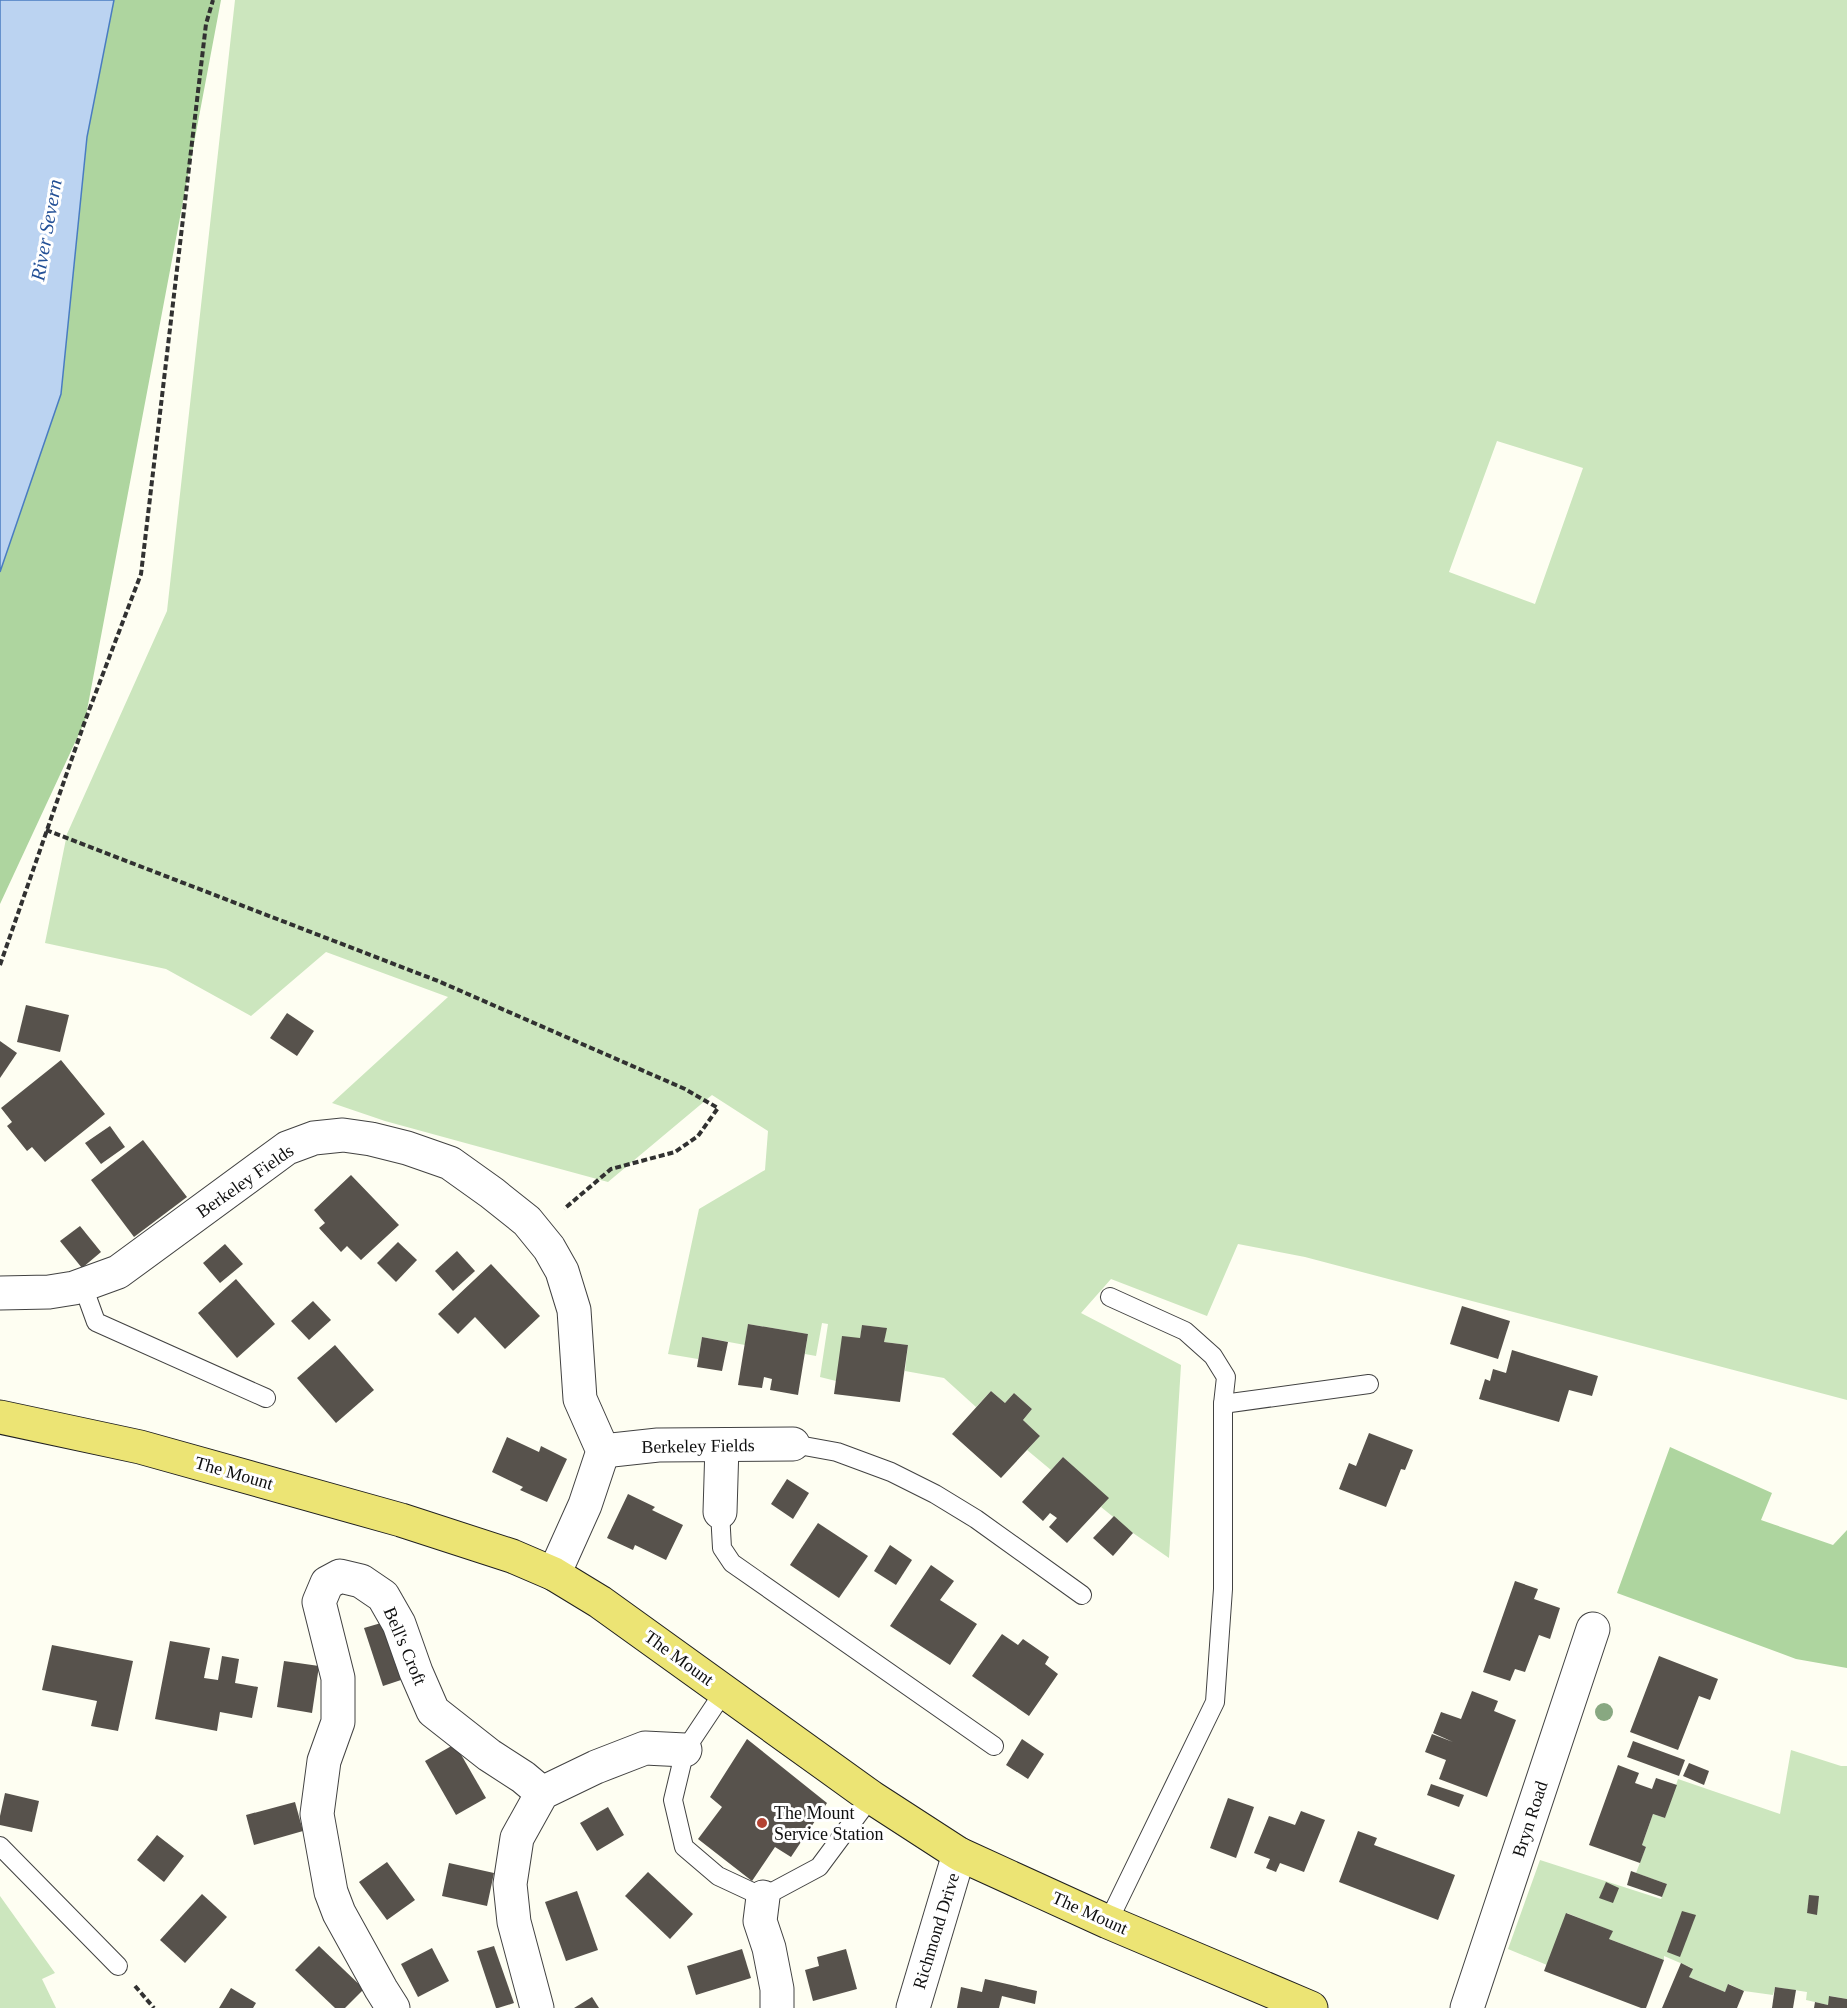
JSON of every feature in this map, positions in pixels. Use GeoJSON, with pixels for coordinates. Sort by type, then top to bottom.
{"type":"FeatureCollection","features":[{"type":"Feature","properties":{"kind":"main road","name":"The Mount"},"geometry":{"type":"LineString","coordinates":[[0,1417],[140,1447],[379,1514],[512,1556],[554,1574],[600,1602],[871,1797],[959,1854],[1108,1922],[1311,2008]]}},
{"type":"Feature","properties":{"kind":"street","name":"Berkeley Fields"},"geometry":{"type":"LineString","coordinates":[[0,1293],[49,1292],[83,1286],[118,1272],[287,1148],[314,1138],[343,1135],[371,1139],[407,1148],[450,1163],[492,1193],[538,1232],[562,1271],[574,1310],[580,1398],[603,1451],[658,1445],[793,1444]]}},
{"type":"Feature","properties":{"kind":"street"},"geometry":{"type":"LineString","coordinates":[[720,1512],[722,1445]]}},
{"type":"Feature","properties":{"kind":"street"},"geometry":{"type":"LineString","coordinates":[[554,1574],[585,1505],[603,1451]]}},
{"type":"Feature","properties":{"kind":"street","name":"Bell's Croft"},"geometry":{"type":"LineString","coordinates":[[393,2008],[339,1913],[331,1892],[317,1814],[324,1761],[338,1722],[338,1678],[319,1602],[327,1583],[340,1576],[361,1581],[383,1596],[399,1624],[433,1711],[542,1793]]}},
{"type":"Feature","properties":{"kind":"street","name":"Bryn Road"},"geometry":{"type":"LineString","coordinates":[[1467,2008],[1593,1629]]}},
{"type":"Feature","properties":{"kind":"street"},"geometry":{"type":"LineString","coordinates":[[537,2008],[514,1922],[510,1884],[518,1838],[542,1793],[596,1767],[645,1748],[685,1750]]}},
{"type":"Feature","properties":{"kind":"street","name":"Richmond Drive"},"geometry":{"type":"LineString","coordinates":[[913,2008],[959,1854]]}},
{"type":"Feature","properties":{"kind":"street"},"geometry":{"type":"LineString","coordinates":[[764,1897],[760,1921],[769,1948],[777,1989],[777,2008]]}},
{"type":"Feature","properties":{"kind":"lane"},"geometry":{"type":"LineString","coordinates":[[83,1286],[96,1322],[266,1398]]}},
{"type":"Feature","properties":{"kind":"lane"},"geometry":{"type":"LineString","coordinates":[[1108,1922],[1215,1702],[1222,1589],[1223,1404],[1226,1377],[1213,1356],[1185,1331],[1110,1297]]}},
{"type":"Feature","properties":{"kind":"lane"},"geometry":{"type":"LineString","coordinates":[[1223,1404],[1369,1383]]}},
{"type":"Feature","properties":{"kind":"lane"},"geometry":{"type":"LineString","coordinates":[[793,1444],[837,1452],[891,1472],[936,1494],[976,1519],[1082,1595]]}},
{"type":"Feature","properties":{"kind":"lane"},"geometry":{"type":"LineString","coordinates":[[720,1512],[722,1548],[732,1563],[994,1746]]}},
{"type":"Feature","properties":{"kind":"lane"},"geometry":{"type":"LineString","coordinates":[[724,1690],[685,1750],[673,1800],[684,1846],[718,1876],[764,1897],[819,1867],[871,1797]]}},
{"type":"Feature","properties":{"kind":"lane"},"geometry":{"type":"LineString","coordinates":[[0,1846],[118,1966]]}},
{"type":"Feature","properties":{"kind":"path"},"geometry":{"type":"LineString","coordinates":[[0,965],[85,721],[141,574],[206,24],[213,0]]}},
{"type":"Feature","properties":{"kind":"path"},"geometry":{"type":"LineString","coordinates":[[46,830],[438,981],[685,1089],[718,1108],[698,1136],[675,1152],[611,1169],[538,1232]]}},
{"type":"Feature","properties":{"kind":"green space"},"geometry":{"type":"Polygon","coordinates":[[[114,0],[221,0],[85,721],[0,904],[0,572],[61,394],[87,137],[114,0]]]}},
{"type":"Feature","properties":{"kind":"green space"},"geometry":{"type":"Polygon","coordinates":[[[235,0],[1847,0],[1847,1400],[1305,1257],[1238,1244],[1207,1316],[1111,1279],[1081,1313],[1181,1365],[1169,1558],[1101,1507],[1108,1498],[1063,1457],[1051,1470],[1027,1450],[1040,1436],[1023,1420],[1032,1409],[1014,1393],[1005,1403],[991,1391],[976,1407],[944,1378],[905,1371],[908,1345],[884,1342],[886,1328],[862,1325],[860,1338],[836,1381],[820,1377],[828,1324],[822,1323],[816,1356],[805,1354],[808,1334],[748,1324],[745,1345],[702,1337],[698,1359],[668,1354],[699,1209],[765,1170],[768,1131],[712,1095],[608,1182],[385,1121],[332,1103],[448,997],[326,952],[251,1016],[166,969],[45,943],[67,834],[167,611],[235,0]],[[1497,441],[1449,572],[1535,604],[1583,468],[1497,441]]]}},
{"type":"Feature","properties":{"kind":"green space"},"geometry":{"type":"Polygon","coordinates":[[[1670,1447],[1772,1493],[1761,1520],[1833,1545],[1847,1530],[1847,1668],[1796,1659],[1617,1593],[1670,1447]]]}},
{"type":"Feature","properties":{"kind":"green space"},"geometry":{"type":"Polygon","coordinates":[[[1791,1750],[1847,1766],[1847,1999],[1830,1996],[1828,2005],[1806,2000],[1807,1992],[1775,1987],[1773,1995],[1744,1991],[1729,1984],[1725,1992],[1689,1977],[1692,1968],[1664,1956],[1664,1960],[1609,1939],[1612,1931],[1567,1913],[1547,1965],[1508,1949],[1540,1860],[1661,1899],[1667,1884],[1636,1873],[1646,1847],[1642,1845],[1653,1814],[1665,1818],[1678,1779],[1780,1814],[1791,1750]]]}},
{"type":"Feature","properties":{"kind":"green space"},"geometry":{"type":"Polygon","coordinates":[[[0,1896],[55,1973],[42,1979],[56,2008],[0,2008],[0,1896]]]}},
{"type":"Feature","properties":{"kind":"water","name":"River Severn"},"geometry":{"type":"Polygon","coordinates":[[[0,0],[114,0],[87,137],[61,394],[0,572],[0,0]]]}},
{"type":"Feature","properties":{"kind":"building"},"geometry":{"type":"Polygon","coordinates":[[[26,1005],[69,1015],[60,1052],[17,1042],[26,1005]]]}},
{"type":"Feature","properties":{"kind":"building"},"geometry":{"type":"Polygon","coordinates":[[[287,1013],[314,1031],[297,1056],[270,1038],[287,1013]]]}},
{"type":"Feature","properties":{"kind":"building"},"geometry":{"type":"Polygon","coordinates":[[[0,1041],[17,1053],[0,1078],[0,1041]]]}},
{"type":"Feature","properties":{"kind":"building"},"geometry":{"type":"Polygon","coordinates":[[[61,1060],[105,1114],[45,1162],[32,1147],[27,1151],[7,1126],[12,1122],[1,1108],[61,1060]]]}},
{"type":"Feature","properties":{"kind":"building"},"geometry":{"type":"Polygon","coordinates":[[[110,1126],[125,1147],[101,1164],[85,1143],[110,1126]]]}},
{"type":"Feature","properties":{"kind":"building"},"geometry":{"type":"Polygon","coordinates":[[[143,1140],[187,1197],[134,1237],[91,1180],[143,1140]]]}},
{"type":"Feature","properties":{"kind":"building"},"geometry":{"type":"Polygon","coordinates":[[[351,1175],[399,1225],[361,1260],[347,1246],[341,1252],[319,1228],[325,1223],[314,1210],[351,1175]]]}},
{"type":"Feature","properties":{"kind":"building"},"geometry":{"type":"Polygon","coordinates":[[[80,1226],[101,1252],[82,1268],[60,1241],[80,1226]]]}},
{"type":"Feature","properties":{"kind":"building"},"geometry":{"type":"Polygon","coordinates":[[[398,1242],[417,1260],[396,1282],[377,1263],[398,1242]]]}},
{"type":"Feature","properties":{"kind":"building"},"geometry":{"type":"Polygon","coordinates":[[[225,1244],[243,1264],[220,1283],[203,1263],[225,1244]]]}},
{"type":"Feature","properties":{"kind":"building"},"geometry":{"type":"Polygon","coordinates":[[[457,1251],[475,1271],[453,1291],[435,1271],[457,1251]]]}},
{"type":"Feature","properties":{"kind":"building"},"geometry":{"type":"Polygon","coordinates":[[[491,1264],[540,1316],[505,1349],[475,1317],[458,1334],[438,1314],[491,1264]]]}},
{"type":"Feature","properties":{"kind":"building"},"geometry":{"type":"Polygon","coordinates":[[[236,1279],[275,1324],[237,1358],[198,1313],[236,1279]]]}},
{"type":"Feature","properties":{"kind":"building"},"geometry":{"type":"Polygon","coordinates":[[[313,1301],[331,1320],[309,1340],[291,1321],[313,1301]]]}},
{"type":"Feature","properties":{"kind":"building"},"geometry":{"type":"Polygon","coordinates":[[[1462,1306],[1510,1321],[1498,1359],[1450,1344],[1462,1306]]]}},
{"type":"Feature","properties":{"kind":"building"},"geometry":{"type":"Polygon","coordinates":[[[748,1324],[808,1334],[798,1395],[770,1390],[772,1379],[764,1377],[762,1388],[738,1385],[748,1324]]]}},
{"type":"Feature","properties":{"kind":"building"},"geometry":{"type":"Polygon","coordinates":[[[862,1325],[887,1328],[884,1342],[908,1345],[900,1402],[834,1394],[842,1336],[860,1338],[862,1325]]]}},
{"type":"Feature","properties":{"kind":"building"},"geometry":{"type":"Polygon","coordinates":[[[702,1337],[728,1342],[722,1371],[697,1367],[702,1337]]]}},
{"type":"Feature","properties":{"kind":"building"},"geometry":{"type":"Polygon","coordinates":[[[335,1345],[374,1390],[336,1423],[297,1378],[335,1345]]]}},
{"type":"Feature","properties":{"kind":"building"},"geometry":{"type":"Polygon","coordinates":[[[1512,1350],[1598,1376],[1592,1396],[1569,1390],[1559,1422],[1479,1399],[1485,1379],[1490,1381],[1493,1369],[1506,1373],[1512,1350]]]}},
{"type":"Feature","properties":{"kind":"building"},"geometry":{"type":"Polygon","coordinates":[[[991,1391],[1005,1403],[1014,1393],[1032,1409],[1023,1420],[1040,1436],[1001,1478],[952,1434],[991,1391]]]}},
{"type":"Feature","properties":{"kind":"building"},"geometry":{"type":"Polygon","coordinates":[[[1369,1433],[1413,1450],[1405,1470],[1401,1469],[1386,1507],[1339,1489],[1349,1463],[1356,1466],[1369,1433]]]}},
{"type":"Feature","properties":{"kind":"building"},"geometry":{"type":"Polygon","coordinates":[[[507,1437],[539,1452],[541,1446],[567,1459],[547,1502],[520,1490],[523,1487],[492,1472],[507,1437]]]}},
{"type":"Feature","properties":{"kind":"building"},"geometry":{"type":"Polygon","coordinates":[[[1063,1457],[1109,1498],[1067,1543],[1049,1527],[1057,1518],[1050,1513],[1043,1521],[1022,1502],[1063,1457]]]}},
{"type":"Feature","properties":{"kind":"building"},"geometry":{"type":"Polygon","coordinates":[[[787,1479],[809,1493],[793,1519],[771,1504],[787,1479]]]}},
{"type":"Feature","properties":{"kind":"building"},"geometry":{"type":"Polygon","coordinates":[[[628,1494],[655,1507],[652,1510],[683,1525],[666,1560],[635,1545],[633,1550],[607,1538],[628,1494]]]}},
{"type":"Feature","properties":{"kind":"building"},"geometry":{"type":"Polygon","coordinates":[[[1114,1516],[1133,1533],[1113,1556],[1093,1538],[1114,1516]]]}},
{"type":"Feature","properties":{"kind":"building"},"geometry":{"type":"Polygon","coordinates":[[[818,1523],[868,1556],[839,1598],[790,1565],[818,1523]]]}},
{"type":"Feature","properties":{"kind":"building"},"geometry":{"type":"Polygon","coordinates":[[[890,1545],[912,1560],[896,1585],[874,1571],[890,1545]]]}},
{"type":"Feature","properties":{"kind":"building"},"geometry":{"type":"Polygon","coordinates":[[[931,1565],[954,1581],[940,1600],[977,1624],[950,1665],[890,1626],[931,1565]]]}},
{"type":"Feature","properties":{"kind":"building"},"geometry":{"type":"Polygon","coordinates":[[[1515,1581],[1538,1589],[1534,1599],[1560,1608],[1550,1639],[1539,1635],[1525,1672],[1515,1669],[1510,1681],[1483,1672],[1515,1581]]]}},
{"type":"Feature","properties":{"kind":"building"},"geometry":{"type":"Polygon","coordinates":[[[381,1623],[401,1680],[383,1686],[364,1628],[381,1623]]]}},
{"type":"Feature","properties":{"kind":"building"},"geometry":{"type":"Polygon","coordinates":[[[1002,1634],[1018,1645],[1023,1639],[1049,1657],[1045,1664],[1058,1674],[1029,1716],[972,1676],[1002,1634]]]}},
{"type":"Feature","properties":{"kind":"building"},"geometry":{"type":"Polygon","coordinates":[[[170,1641],[210,1648],[204,1678],[218,1680],[222,1656],[239,1659],[235,1683],[258,1687],[252,1718],[220,1712],[217,1731],[155,1719],[170,1641]]]}},
{"type":"Feature","properties":{"kind":"building"},"geometry":{"type":"Polygon","coordinates":[[[52,1645],[133,1661],[118,1731],[91,1726],[97,1701],[42,1690],[52,1645]]]}},
{"type":"Feature","properties":{"kind":"building"},"geometry":{"type":"Polygon","coordinates":[[[1659,1656],[1718,1679],[1710,1700],[1699,1696],[1678,1750],[1630,1732],[1659,1656]]]}},
{"type":"Feature","properties":{"kind":"building"},"geometry":{"type":"Polygon","coordinates":[[[284,1661],[319,1666],[312,1713],[277,1707],[284,1661]]]}},
{"type":"Feature","properties":{"kind":"building"},"geometry":{"type":"Polygon","coordinates":[[[1472,1691],[1498,1701],[1494,1711],[1516,1720],[1487,1797],[1439,1779],[1446,1760],[1425,1752],[1432,1734],[1453,1742],[1433,1733],[1441,1712],[1461,1719],[1472,1691]]]}},
{"type":"Feature","properties":{"kind":"building","name":"The Mount Service Station"},"geometry":{"type":"Polygon","coordinates":[[[747,1739],[827,1803],[791,1857],[775,1847],[752,1881],[698,1839],[722,1807],[710,1797],[747,1739]]]}},
{"type":"Feature","properties":{"kind":"building"},"geometry":{"type":"Polygon","coordinates":[[[1022,1739],[1044,1754],[1028,1779],[1006,1765],[1022,1739]]]}},
{"type":"Feature","properties":{"kind":"building"},"geometry":{"type":"Polygon","coordinates":[[[1633,1741],[1685,1760],[1679,1776],[1627,1757],[1633,1741]]]}},
{"type":"Feature","properties":{"kind":"building"},"geometry":{"type":"Polygon","coordinates":[[[455,1744],[486,1798],[456,1815],[425,1761],[455,1744]]]}},
{"type":"Feature","properties":{"kind":"building"},"geometry":{"type":"Polygon","coordinates":[[[1689,1763],[1709,1771],[1704,1785],[1683,1776],[1689,1763]]]}},
{"type":"Feature","properties":{"kind":"building"},"geometry":{"type":"Polygon","coordinates":[[[1618,1765],[1639,1773],[1635,1783],[1652,1789],[1656,1778],[1677,1785],[1665,1818],[1653,1814],[1642,1845],[1646,1847],[1640,1863],[1589,1845],[1618,1765]]]}},
{"type":"Feature","properties":{"kind":"building"},"geometry":{"type":"Polygon","coordinates":[[[1431,1784],[1464,1795],[1459,1807],[1427,1795],[1431,1784]]]}},
{"type":"Feature","properties":{"kind":"building"},"geometry":{"type":"Polygon","coordinates":[[[5,1793],[39,1801],[32,1832],[0,1825],[5,1793]]]}},
{"type":"Feature","properties":{"kind":"building"},"geometry":{"type":"Polygon","coordinates":[[[1228,1798],[1254,1807],[1236,1858],[1210,1848],[1228,1798]]]}},
{"type":"Feature","properties":{"kind":"building"},"geometry":{"type":"Polygon","coordinates":[[[295,1802],[303,1831],[254,1845],[246,1815],[295,1802]]]}},
{"type":"Feature","properties":{"kind":"building"},"geometry":{"type":"Polygon","coordinates":[[[608,1807],[624,1835],[597,1851],[580,1823],[608,1807]]]}},
{"type":"Feature","properties":{"kind":"building"},"geometry":{"type":"Polygon","coordinates":[[[1301,1811],[1325,1820],[1304,1872],[1280,1863],[1276,1872],[1266,1868],[1270,1859],[1254,1853],[1269,1816],[1295,1825],[1301,1811]]]}},
{"type":"Feature","properties":{"kind":"building"},"geometry":{"type":"Polygon","coordinates":[[[1358,1831],[1377,1838],[1374,1845],[1455,1875],[1438,1920],[1339,1882],[1358,1831]]]}},
{"type":"Feature","properties":{"kind":"building"},"geometry":{"type":"Polygon","coordinates":[[[157,1835],[184,1856],[164,1882],[137,1860],[157,1835]]]}},
{"type":"Feature","properties":{"kind":"building"},"geometry":{"type":"Polygon","coordinates":[[[387,1862],[415,1900],[387,1920],[359,1882],[387,1862]]]}},
{"type":"Feature","properties":{"kind":"building"},"geometry":{"type":"Polygon","coordinates":[[[449,1863],[494,1873],[487,1906],[442,1896],[449,1863]]]}},
{"type":"Feature","properties":{"kind":"building"},"geometry":{"type":"Polygon","coordinates":[[[1631,1871],[1667,1884],[1662,1897],[1627,1885],[1631,1871]]]}},
{"type":"Feature","properties":{"kind":"building"},"geometry":{"type":"Polygon","coordinates":[[[648,1872],[693,1914],[670,1939],[625,1896],[648,1872]]]}},
{"type":"Feature","properties":{"kind":"building"},"geometry":{"type":"Polygon","coordinates":[[[1606,1882],[1619,1888],[1613,1903],[1599,1898],[1606,1882]]]}},
{"type":"Feature","properties":{"kind":"building"},"geometry":{"type":"Polygon","coordinates":[[[577,1891],[598,1950],[566,1961],[545,1902],[577,1891]]]}},
{"type":"Feature","properties":{"kind":"building"},"geometry":{"type":"Polygon","coordinates":[[[202,1894],[227,1917],[185,1963],[160,1940],[202,1894]]]}},
{"type":"Feature","properties":{"kind":"building"},"geometry":{"type":"Polygon","coordinates":[[[1809,1895],[1819,1896],[1817,1915],[1807,1913],[1809,1895]]]}},
{"type":"Feature","properties":{"kind":"building"},"geometry":{"type":"Polygon","coordinates":[[[1682,1911],[1696,1915],[1680,1957],[1667,1952],[1682,1911]]]}},
{"type":"Feature","properties":{"kind":"building"},"geometry":{"type":"Polygon","coordinates":[[[1566,1913],[1613,1931],[1609,1939],[1664,1960],[1646,2008],[1544,1971],[1566,1913]]]}},
{"type":"Feature","properties":{"kind":"building"},"geometry":{"type":"Polygon","coordinates":[[[319,1946],[364,1989],[345,2008],[335,2008],[295,1970],[319,1946]]]}},
{"type":"Feature","properties":{"kind":"building"},"geometry":{"type":"Polygon","coordinates":[[[494,1946],[514,2003],[498,2008],[496,2008],[477,1951],[494,1946]]]}},
{"type":"Feature","properties":{"kind":"building"},"geometry":{"type":"Polygon","coordinates":[[[432,1948],[449,1981],[418,1997],[401,1964],[432,1948]]]}},
{"type":"Feature","properties":{"kind":"building"},"geometry":{"type":"Polygon","coordinates":[[[742,1949],[751,1978],[696,1995],[687,1966],[742,1949]]]}},
{"type":"Feature","properties":{"kind":"building"},"geometry":{"type":"Polygon","coordinates":[[[846,1949],[857,1989],[813,2001],[805,1970],[819,1966],[817,1957],[846,1949]]]}},
{"type":"Feature","properties":{"kind":"building"},"geometry":{"type":"Polygon","coordinates":[[[1681,1963],[1693,1969],[1689,1977],[1725,1992],[1728,1984],[1744,1991],[1737,2008],[1662,2008],[1681,1963]]]}},
{"type":"Feature","properties":{"kind":"building"},"geometry":{"type":"Polygon","coordinates":[[[985,1979],[1037,1991],[1035,2004],[1002,1996],[999,2008],[957,2008],[961,1987],[982,1992],[985,1979]]]}},
{"type":"Feature","properties":{"kind":"building"},"geometry":{"type":"Polygon","coordinates":[[[1775,1987],[1796,1990],[1793,2008],[1772,2008],[1775,1987]]]}},
{"type":"Feature","properties":{"kind":"building"},"geometry":{"type":"Polygon","coordinates":[[[231,1988],[256,2003],[253,2008],[219,2008],[231,1988]]]}},
{"type":"Feature","properties":{"kind":"building"},"geometry":{"type":"Polygon","coordinates":[[[1829,1996],[1847,1999],[1847,2008],[1814,2008],[1815,2002],[1828,2005],[1829,1996]]]}},
{"type":"Feature","properties":{"kind":"building"},"geometry":{"type":"Polygon","coordinates":[[[592,1997],[599,2008],[574,2008],[592,1997]]]}},
{"type":"Feature","properties":{"kind":"place","name":"The Mount Service Station"},"geometry":{"type":"Point","coordinates":[762,1823]}}]}
